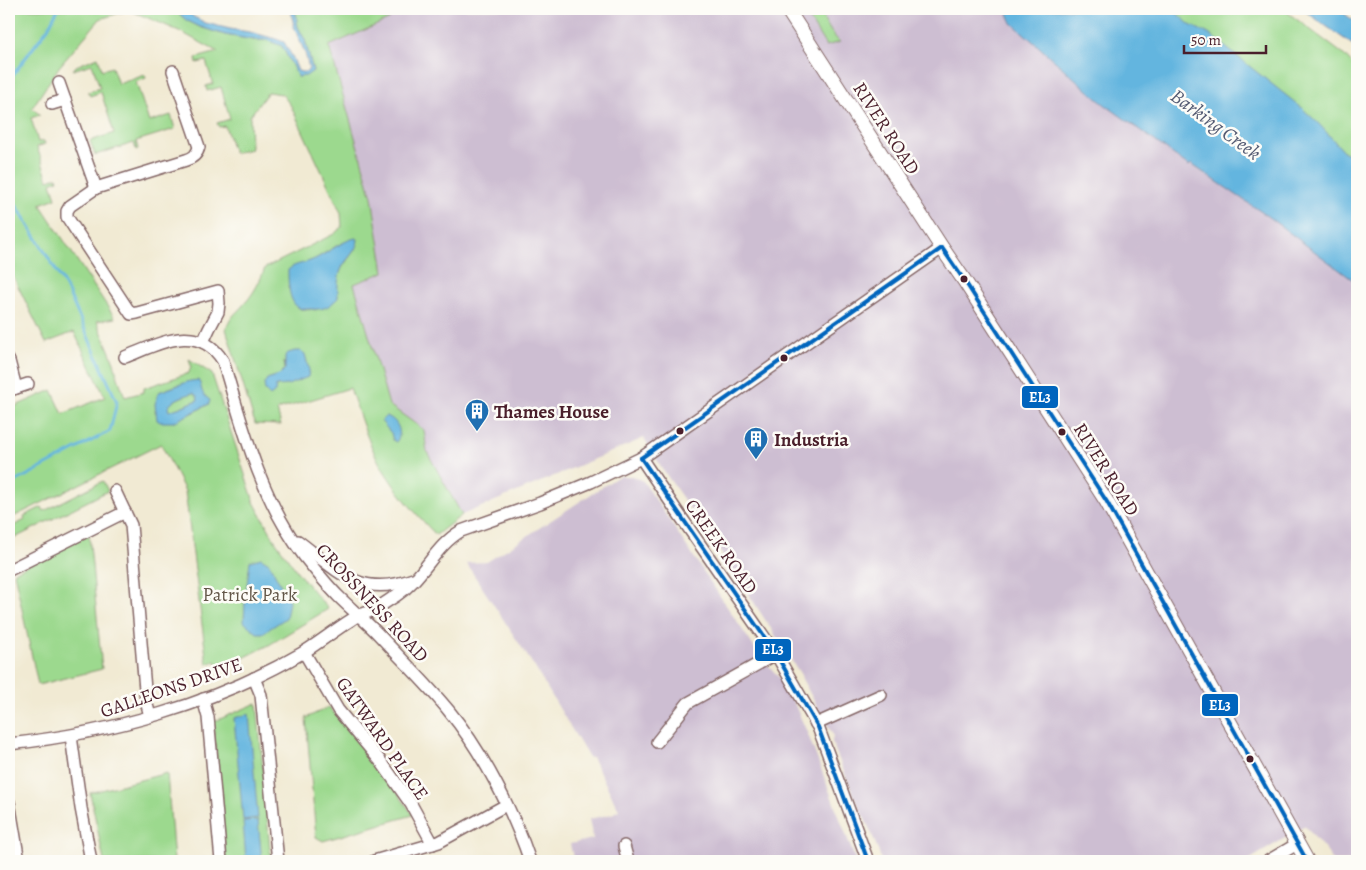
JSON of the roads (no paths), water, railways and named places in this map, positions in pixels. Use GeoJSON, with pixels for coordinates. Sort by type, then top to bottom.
{"type":"FeatureCollection","features":[{"type":"Feature","properties":{"kind":"street","name":"RIVER ROAD"},"geometry":{"type":"LineString","coordinates":[[788,9],[1099,488],[1187,644],[1302,856]]}},
{"type":"Feature","properties":{"kind":"street"},"geometry":{"type":"LineString","coordinates":[[125,358],[163,343],[186,338],[203,342],[218,312],[218,291],[131,314],[67,217],[70,206],[96,188],[186,160],[198,154],[199,147],[173,71]]}},
{"type":"Feature","properties":{"kind":"street"},"geometry":{"type":"LineString","coordinates":[[59,83],[96,188]]}},
{"type":"Feature","properties":{"kind":"street"},"geometry":{"type":"LineString","coordinates":[[52,104],[64,100]]}},
{"type":"Feature","properties":{"kind":"street","name":"GALLEONS DRIVE"},"geometry":{"type":"LineString","coordinates":[[9,744],[71,736],[110,728],[150,716],[203,699],[254,678],[304,652],[359,615],[372,610],[399,594],[450,538],[461,531],[540,503],[591,482],[641,458],[942,248]]}},
{"type":"Feature","properties":{"kind":"street","name":"CROSSNESS ROAD"},"geometry":{"type":"LineString","coordinates":[[203,342],[218,353],[223,361],[263,484],[280,520],[304,556],[338,596],[406,663],[450,712],[486,766],[506,805],[530,861]]}},
{"type":"Feature","properties":{"kind":"street"},"geometry":{"type":"LineString","coordinates":[[9,361],[12,389],[28,384]]}},
{"type":"Feature","properties":{"kind":"street","name":"CREEK ROAD"},"geometry":{"type":"LineString","coordinates":[[641,458],[776,654],[816,724],[868,861]]}},
{"type":"Feature","properties":{"kind":"street"},"geometry":{"type":"LineString","coordinates":[[115,491],[131,524],[146,700],[150,716]]}},
{"type":"Feature","properties":{"kind":"street"},"geometry":{"type":"LineString","coordinates":[[9,570],[125,512]]}},
{"type":"Feature","properties":{"kind":"street"},"geometry":{"type":"LineString","coordinates":[[291,536],[337,571],[356,582],[366,585],[385,586],[395,585],[415,578]]}},
{"type":"Feature","properties":{"kind":"street","name":"GATWARD PLACE"},"geometry":{"type":"LineString","coordinates":[[304,652],[338,710],[382,762],[411,804],[433,844]]}},
{"type":"Feature","properties":{"kind":"street"},"geometry":{"type":"LineString","coordinates":[[657,742],[688,703],[776,654]]}},
{"type":"Feature","properties":{"kind":"street"},"geometry":{"type":"LineString","coordinates":[[254,678],[261,695],[278,861]]}},
{"type":"Feature","properties":{"kind":"street"},"geometry":{"type":"LineString","coordinates":[[816,724],[882,695]]}},
{"type":"Feature","properties":{"kind":"street"},"geometry":{"type":"LineString","coordinates":[[203,699],[208,717],[221,861]]}},
{"type":"Feature","properties":{"kind":"street"},"geometry":{"type":"LineString","coordinates":[[71,736],[81,808],[92,861]]}},
{"type":"Feature","properties":{"kind":"street"},"geometry":{"type":"LineString","coordinates":[[9,802],[19,861]]}},
{"type":"Feature","properties":{"kind":"street"},"geometry":{"type":"LineString","coordinates":[[374,861],[433,844],[506,805]]}},
{"type":"Feature","properties":{"kind":"street"},"geometry":{"type":"LineString","coordinates":[[624,846],[628,861]]}},
{"type":"Feature","properties":{"kind":"street"},"geometry":{"type":"LineString","coordinates":[[1268,861],[1302,856]]}},
{"type":"Feature","properties":{"kind":"water"},"geometry":{"type":"Polygon","coordinates":[[[174,9],[185,9],[194,17],[206,23],[250,32],[284,42],[298,71],[307,72],[309,68],[305,53],[294,27],[291,9],[295,9],[298,27],[305,40],[313,71],[306,76],[298,77],[282,46],[267,40],[254,40],[225,35],[200,27],[186,20],[174,9]]]}},
{"type":"Feature","properties":{"kind":"water","name":"Barking Creek"},"geometry":{"type":"Polygon","coordinates":[[[1006,9],[1172,9],[1190,25],[1209,34],[1302,108],[1345,153],[1357,154],[1357,283],[1263,213],[1191,164],[1189,166],[1100,101],[1012,23],[1006,9]]]}},
{"type":"Feature","properties":{"kind":"water"},"geometry":{"type":"Polygon","coordinates":[[[1302,9],[1338,9],[1357,23],[1357,48],[1302,9]]]}},
{"type":"Feature","properties":{"kind":"water"},"geometry":{"type":"Polygon","coordinates":[[[355,238],[358,239],[356,247],[340,273],[338,298],[322,309],[302,309],[297,307],[291,298],[288,270],[295,265],[316,258],[343,242],[355,238]]]}},
{"type":"Feature","properties":{"kind":"water"},"geometry":{"type":"Polygon","coordinates":[[[295,351],[301,351],[305,354],[309,370],[308,377],[288,385],[276,386],[275,392],[270,396],[265,391],[264,384],[267,379],[279,375],[285,369],[285,356],[295,351]]]}},
{"type":"Feature","properties":{"kind":"water"},"geometry":{"type":"Polygon","coordinates":[[[198,380],[206,397],[210,400],[209,404],[174,422],[160,422],[157,420],[155,404],[159,392],[198,380]],[[193,393],[179,398],[172,402],[168,408],[169,411],[198,400],[197,396],[193,393]]]}},
{"type":"Feature","properties":{"kind":"water"},"geometry":{"type":"Polygon","coordinates":[[[386,416],[393,420],[398,427],[399,435],[396,442],[381,421],[386,416]]]}},
{"type":"Feature","properties":{"kind":"water"},"geometry":{"type":"Polygon","coordinates":[[[261,558],[269,563],[289,601],[286,618],[263,633],[257,633],[244,622],[245,601],[250,561],[261,558]]]}},
{"type":"Feature","properties":{"kind":"water"},"geometry":{"type":"Polygon","coordinates":[[[249,714],[258,818],[243,820],[234,718],[249,714]]]}},
{"type":"Feature","properties":{"kind":"water"},"geometry":{"type":"Polygon","coordinates":[[[258,820],[262,861],[246,861],[243,821],[258,820]]]}},
{"type":"Feature","properties":{"kind":"waterway"},"geometry":{"type":"LineString","coordinates":[[9,80],[48,28],[58,9]]}},
{"type":"Feature","properties":{"kind":"waterway"},"geometry":{"type":"LineString","coordinates":[[9,193],[66,287],[117,402],[110,431],[9,485]]}},
{"type":"Feature","properties":{"kind":"place","name":"Thames House"},"geometry":{"type":"Point","coordinates":[477,432]}},
{"type":"Feature","properties":{"kind":"place","name":"Industria"},"geometry":{"type":"Point","coordinates":[756,460]}},
{"type":"Feature","properties":{"kind":"park label","name":"Patrick Park"},"geometry":{"type":"Point","coordinates":[250,594]}}]}
